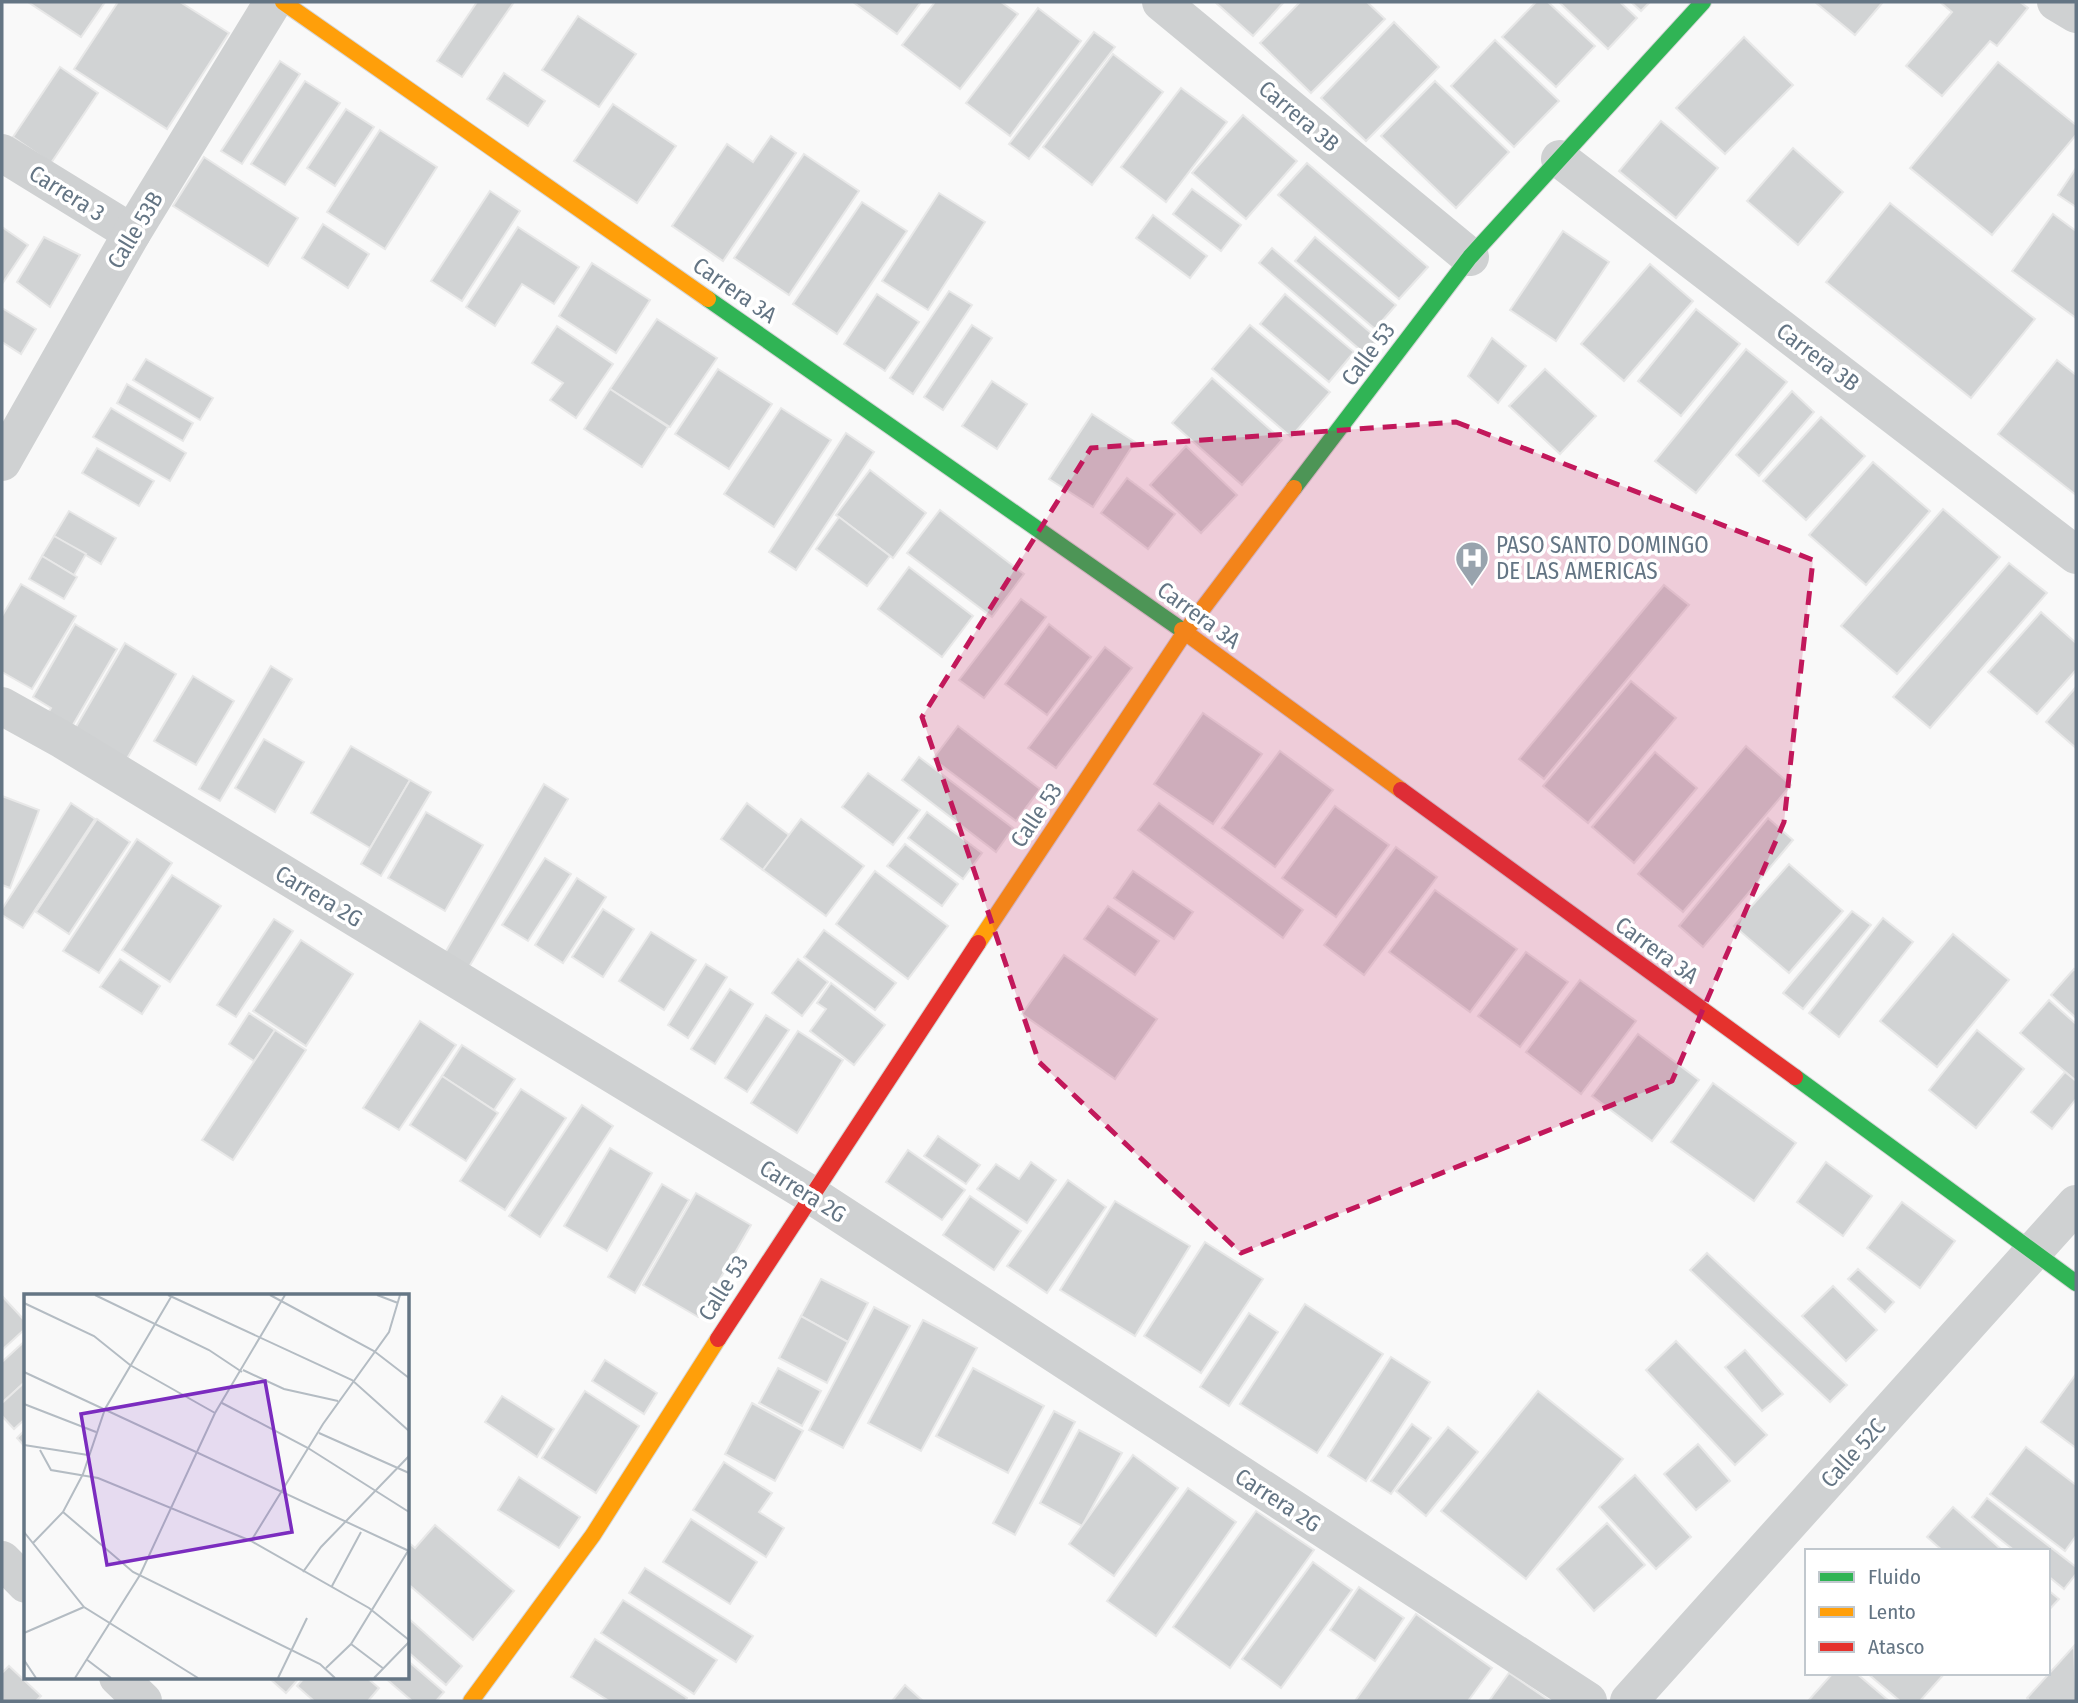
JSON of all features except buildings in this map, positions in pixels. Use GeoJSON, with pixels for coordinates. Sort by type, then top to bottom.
{"type":"FeatureCollection","features":[{"type":"Feature","properties":{"kind":"street","name":"Calle 53B"},"geometry":{"type":"LineString","coordinates":[[2,462],[132,233],[273,2]]}},
{"type":"Feature","properties":{"kind":"street","name":"Carrera 3A"},"geometry":{"type":"LineString","coordinates":[[283,2],[1185,632],[2076,1283]]}},
{"type":"Feature","properties":{"kind":"street","name":"Carrera 3B"},"geometry":{"type":"LineString","coordinates":[[1161,2],[1470,257]]}},
{"type":"Feature","properties":{"kind":"street","name":"Calle 53"},"geometry":{"type":"LineString","coordinates":[[471,1701],[593,1535],[810,1194],[1185,632],[1470,257],[1703,2]]}},
{"type":"Feature","properties":{"kind":"street"},"geometry":{"type":"LineString","coordinates":[[2056,2],[2076,14]]}},
{"type":"Feature","properties":{"kind":"street","name":"Carrera 3"},"geometry":{"type":"LineString","coordinates":[[2,153],[132,233]]}},
{"type":"Feature","properties":{"kind":"street","name":"Carrera 3B"},"geometry":{"type":"LineString","coordinates":[[1560,159],[2076,555]]}},
{"type":"Feature","properties":{"kind":"street","name":"Carrera 2G"},"geometry":{"type":"LineString","coordinates":[[2,706],[63,740],[810,1194],[1588,1701]]}},
{"type":"Feature","properties":{"kind":"street","name":"Calle 52C"},"geometry":{"type":"LineString","coordinates":[[1629,1701],[2076,1205]]}},
{"type":"Feature","properties":{"kind":"street"},"geometry":{"type":"LineString","coordinates":[[2,1560],[24,1582]]}},
{"type":"Feature","properties":{"kind":"street"},"geometry":{"type":"LineString","coordinates":[[119,1678],[143,1701]]}},
{"type":"Feature","properties":{"kind":"highlighted area"},"geometry":{"type":"Polygon","coordinates":[[[1456,422],[1813,560],[1784,822],[1672,1081],[1241,1253],[1039,1062],[922,717],[1091,448],[1456,422]]]}},
{"type":"Feature","properties":{"kind":"traffic: fast"},"geometry":{"type":"LineString","coordinates":[[1294,488],[1470,257],[1703,2]]}},
{"type":"Feature","properties":{"kind":"traffic: fast"},"geometry":{"type":"LineString","coordinates":[[708,299],[1182,630]]}},
{"type":"Feature","properties":{"kind":"traffic: fast"},"geometry":{"type":"LineString","coordinates":[[1795,1077],[2076,1283]]}},
{"type":"Feature","properties":{"kind":"traffic: slow"},"geometry":{"type":"LineString","coordinates":[[283,2],[708,299]]}},
{"type":"Feature","properties":{"kind":"traffic: slow"},"geometry":{"type":"LineString","coordinates":[[978,943],[1185,632],[1294,488]]}},
{"type":"Feature","properties":{"kind":"traffic: slow"},"geometry":{"type":"LineString","coordinates":[[1182,630],[1401,790]]}},
{"type":"Feature","properties":{"kind":"traffic: slow"},"geometry":{"type":"LineString","coordinates":[[471,1701],[593,1535],[718,1339]]}},
{"type":"Feature","properties":{"kind":"traffic: jam"},"geometry":{"type":"LineString","coordinates":[[1401,790],[1795,1077]]}},
{"type":"Feature","properties":{"kind":"traffic: jam"},"geometry":{"type":"LineString","coordinates":[[718,1339],[978,943]]}},
{"type":"Feature","properties":{"kind":"place","name":"PASO SANTO DOMINGO DE LAS AMERICAS"},"geometry":{"type":"Point","coordinates":[1472,588]}}]}
